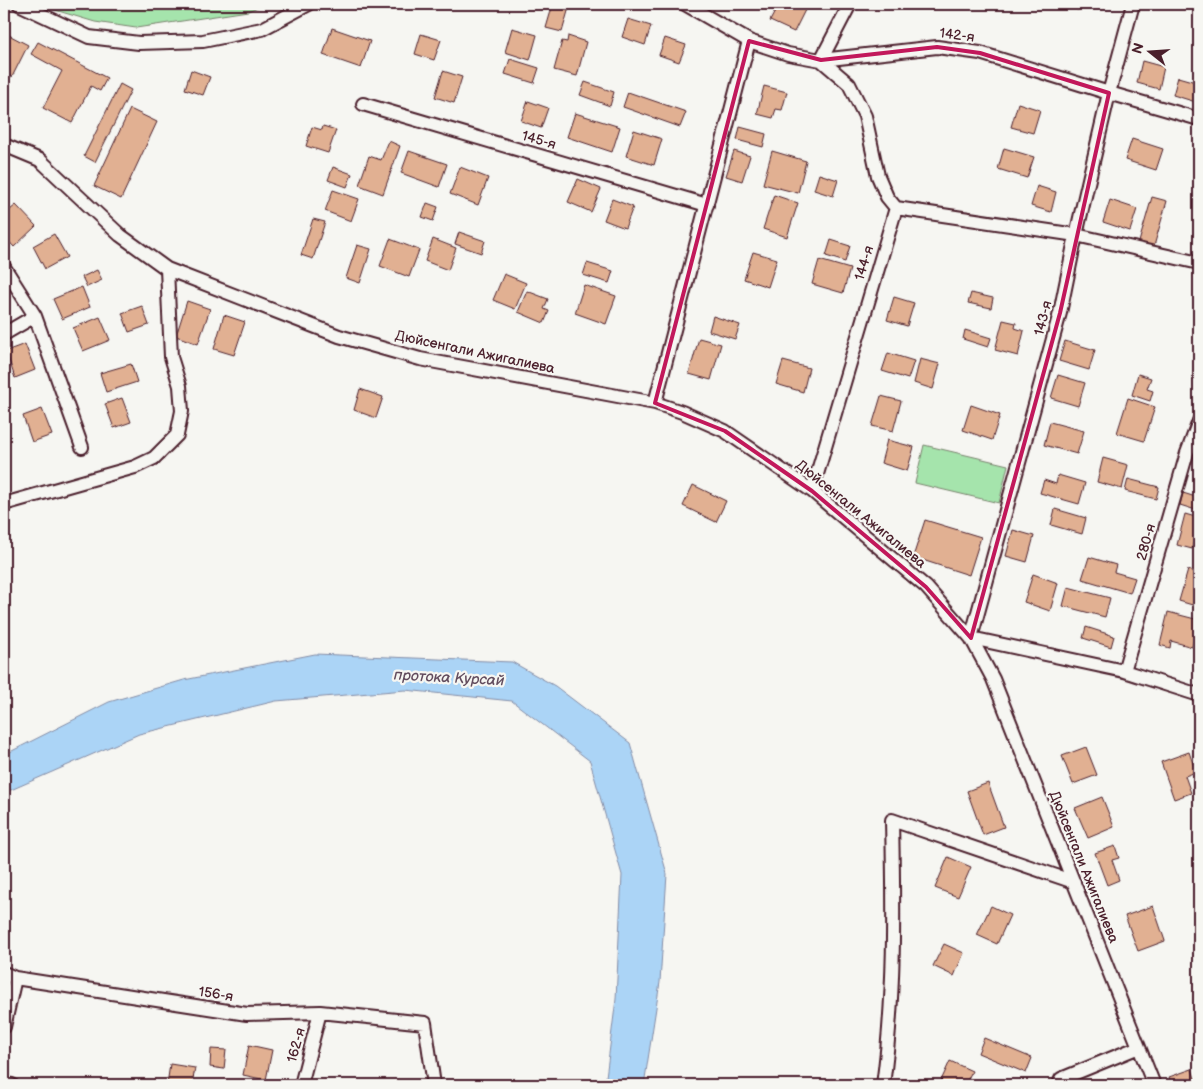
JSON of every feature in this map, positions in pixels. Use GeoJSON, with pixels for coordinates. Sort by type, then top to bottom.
{"type":"FeatureCollection","features":[{"type":"Feature","properties":{"kind":"street"},"geometry":{"type":"LineString","coordinates":[[19,4],[89,37],[139,43],[203,41],[262,29],[309,4]]}},
{"type":"Feature","properties":{"kind":"street","name":"142-я"},"geometry":{"type":"LineString","coordinates":[[685,4],[749,41],[788,54],[821,60],[936,47],[980,53],[1199,119]]}},
{"type":"Feature","properties":{"kind":"street"},"geometry":{"type":"LineString","coordinates":[[850,4],[821,60],[848,84],[865,116],[878,176],[887,197],[896,208],[1076,235],[1199,263]]}},
{"type":"Feature","properties":{"kind":"street","name":"143-я"},"geometry":{"type":"LineString","coordinates":[[971,638],[1058,323],[1109,93],[1133,4]]}},
{"type":"Feature","properties":{"kind":"street"},"geometry":{"type":"LineString","coordinates":[[655,403],[749,41]]}},
{"type":"Feature","properties":{"kind":"street","name":"145-я"},"geometry":{"type":"LineString","coordinates":[[363,104],[707,205]]}},
{"type":"Feature","properties":{"kind":"street","name":"Дюйсенгали Ажигалиева"},"geometry":{"type":"LineString","coordinates":[[4,145],[40,160],[120,235],[167,269],[339,336],[420,359],[655,403],[682,412],[725,431],[812,491],[926,587],[971,638],[993,679],[1154,1085]]}},
{"type":"Feature","properties":{"kind":"street","name":"144-я"},"geometry":{"type":"LineString","coordinates":[[812,491],[896,208]]}},
{"type":"Feature","properties":{"kind":"street"},"geometry":{"type":"LineString","coordinates":[[4,267],[35,316],[82,447]]}},
{"type":"Feature","properties":{"kind":"street"},"geometry":{"type":"LineString","coordinates":[[4,504],[135,468],[154,458],[177,435],[182,411],[180,386],[172,356],[167,269]]}},
{"type":"Feature","properties":{"kind":"street"},"geometry":{"type":"LineString","coordinates":[[4,334],[35,316]]}},
{"type":"Feature","properties":{"kind":"street","name":"280-я"},"geometry":{"type":"LineString","coordinates":[[1124,671],[1199,421]]}},
{"type":"Feature","properties":{"kind":"street"},"geometry":{"type":"LineString","coordinates":[[971,638],[1124,671],[1199,695]]}},
{"type":"Feature","properties":{"kind":"street"},"geometry":{"type":"LineString","coordinates":[[883,1085],[889,1044],[894,945],[892,820],[1074,882]]}},
{"type":"Feature","properties":{"kind":"street"},"geometry":{"type":"LineString","coordinates":[[4,1027],[10,976]]}},
{"type":"Feature","properties":{"kind":"street","name":"156-я"},"geometry":{"type":"LineString","coordinates":[[10,976],[247,1014],[320,1012],[425,1023],[434,1085]]}},
{"type":"Feature","properties":{"kind":"street","name":"162-я"},"geometry":{"type":"LineString","coordinates":[[301,1085],[320,1012]]}},
{"type":"Feature","properties":{"kind":"street"},"geometry":{"type":"LineString","coordinates":[[1059,1085],[1061,1079],[1139,1047]]}},
{"type":"Feature","properties":{"kind":"street"},"geometry":{"type":"LineString","coordinates":[[4,1083],[12,1085]]}},
{"type":"Feature","properties":{"kind":"highlighted area"},"geometry":{"type":"Polygon","coordinates":[[[749,41],[821,60],[937,47],[980,53],[1109,93],[1060,313],[971,638],[926,587],[812,491],[725,431],[655,403],[749,41]]]}},
{"type":"Feature","properties":{"kind":"green space"},"geometry":{"type":"Polygon","coordinates":[[[35,4],[265,4],[248,11],[136,28],[95,22],[35,4]]]}},
{"type":"Feature","properties":{"kind":"green space"},"geometry":{"type":"Polygon","coordinates":[[[924,445],[1008,465],[999,503],[915,483],[924,445]]]}},
{"type":"Feature","properties":{"kind":"water","name":"протока Курсай"},"geometry":{"type":"Polygon","coordinates":[[[315,654],[512,662],[555,686],[630,743],[667,874],[660,982],[644,1085],[605,1085],[616,999],[622,875],[590,761],[512,701],[405,690],[276,701],[139,734],[4,793],[4,755],[109,702],[184,680],[315,654]]]}},
{"type":"Feature","properties":{"kind":"building"},"geometry":{"type":"Polygon","coordinates":[[[553,4],[570,4],[562,32],[546,28],[553,4]]]}},
{"type":"Feature","properties":{"kind":"building"},"geometry":{"type":"Polygon","coordinates":[[[779,4],[808,4],[794,32],[770,21],[779,4]]]}},
{"type":"Feature","properties":{"kind":"building"},"geometry":{"type":"Polygon","coordinates":[[[1055,4],[1080,4],[1078,10],[1055,4]]]}},
{"type":"Feature","properties":{"kind":"building"},"geometry":{"type":"Polygon","coordinates":[[[628,19],[651,26],[645,45],[622,37],[628,19]]]}},
{"type":"Feature","properties":{"kind":"building"},"geometry":{"type":"Polygon","coordinates":[[[332,28],[370,41],[361,68],[323,55],[332,28]]]}},
{"type":"Feature","properties":{"kind":"building"},"geometry":{"type":"Polygon","coordinates":[[[512,28],[537,35],[530,60],[505,52],[512,28]]]}},
{"type":"Feature","properties":{"kind":"building"},"geometry":{"type":"Polygon","coordinates":[[[5,33],[28,45],[12,77],[4,73],[5,33]]]}},
{"type":"Feature","properties":{"kind":"building"},"geometry":{"type":"Polygon","coordinates":[[[421,34],[441,40],[434,60],[415,54],[421,34]]]}},
{"type":"Feature","properties":{"kind":"building"},"geometry":{"type":"Polygon","coordinates":[[[568,36],[586,42],[577,76],[554,70],[562,41],[567,42],[568,36]]]}},
{"type":"Feature","properties":{"kind":"building"},"geometry":{"type":"Polygon","coordinates":[[[665,38],[686,45],[679,62],[659,55],[665,38]]]}},
{"type":"Feature","properties":{"kind":"building"},"geometry":{"type":"Polygon","coordinates":[[[38,42],[107,78],[100,91],[91,86],[72,123],[43,108],[62,71],[31,54],[38,42]]]}},
{"type":"Feature","properties":{"kind":"building"},"geometry":{"type":"Polygon","coordinates":[[[510,59],[539,68],[534,83],[505,74],[510,59]]]}},
{"type":"Feature","properties":{"kind":"building"},"geometry":{"type":"Polygon","coordinates":[[[1142,61],[1164,67],[1159,89],[1137,83],[1142,61]]]}},
{"type":"Feature","properties":{"kind":"building"},"geometry":{"type":"Polygon","coordinates":[[[191,70],[210,77],[203,95],[185,89],[191,70]]]}},
{"type":"Feature","properties":{"kind":"building"},"geometry":{"type":"Polygon","coordinates":[[[443,71],[462,77],[454,103],[435,97],[443,71]]]}},
{"type":"Feature","properties":{"kind":"building"},"geometry":{"type":"Polygon","coordinates":[[[1178,77],[1199,83],[1199,103],[1173,95],[1178,77]]]}},
{"type":"Feature","properties":{"kind":"building"},"geometry":{"type":"Polygon","coordinates":[[[585,82],[614,92],[610,106],[580,95],[585,82]]]}},
{"type":"Feature","properties":{"kind":"building"},"geometry":{"type":"Polygon","coordinates":[[[120,84],[131,90],[95,162],[84,156],[120,84]]]}},
{"type":"Feature","properties":{"kind":"building"},"geometry":{"type":"Polygon","coordinates":[[[764,86],[787,92],[782,110],[776,109],[773,118],[757,114],[764,86]]]}},
{"type":"Feature","properties":{"kind":"building"},"geometry":{"type":"Polygon","coordinates":[[[628,92],[686,112],[680,127],[623,107],[628,92]]]}},
{"type":"Feature","properties":{"kind":"building"},"geometry":{"type":"Polygon","coordinates":[[[528,101],[548,108],[541,128],[521,121],[528,101]]]}},
{"type":"Feature","properties":{"kind":"building"},"geometry":{"type":"Polygon","coordinates":[[[1018,103],[1040,110],[1033,133],[1011,127],[1018,103]]]}},
{"type":"Feature","properties":{"kind":"building"},"geometry":{"type":"Polygon","coordinates":[[[130,109],[157,122],[121,199],[94,186],[130,109]]]}},
{"type":"Feature","properties":{"kind":"building"},"geometry":{"type":"Polygon","coordinates":[[[575,113],[620,127],[612,152],[567,137],[575,113]]]}},
{"type":"Feature","properties":{"kind":"building"},"geometry":{"type":"Polygon","coordinates":[[[323,126],[336,130],[328,153],[306,146],[312,127],[322,130],[323,126]]]}},
{"type":"Feature","properties":{"kind":"building"},"geometry":{"type":"Polygon","coordinates":[[[740,127],[766,134],[763,147],[737,140],[740,127]]]}},
{"type":"Feature","properties":{"kind":"building"},"geometry":{"type":"Polygon","coordinates":[[[634,130],[662,139],[654,165],[626,156],[634,130]]]}},
{"type":"Feature","properties":{"kind":"building"},"geometry":{"type":"Polygon","coordinates":[[[1132,139],[1163,149],[1156,170],[1125,160],[1132,139]]]}},
{"type":"Feature","properties":{"kind":"building"},"geometry":{"type":"Polygon","coordinates":[[[389,141],[400,146],[383,194],[359,185],[369,156],[381,160],[389,141]]]}},
{"type":"Feature","properties":{"kind":"building"},"geometry":{"type":"Polygon","coordinates":[[[1004,148],[1034,157],[1027,178],[998,169],[1004,148]]]}},
{"type":"Feature","properties":{"kind":"building"},"geometry":{"type":"Polygon","coordinates":[[[409,151],[447,164],[439,187],[401,173],[409,151]]]}},
{"type":"Feature","properties":{"kind":"building"},"geometry":{"type":"Polygon","coordinates":[[[734,151],[750,156],[742,181],[726,176],[734,151]]]}},
{"type":"Feature","properties":{"kind":"building"},"geometry":{"type":"Polygon","coordinates":[[[772,151],[806,161],[798,193],[763,184],[772,151]]]}},
{"type":"Feature","properties":{"kind":"building"},"geometry":{"type":"Polygon","coordinates":[[[333,167],[352,174],[347,187],[328,180],[333,167]]]}},
{"type":"Feature","properties":{"kind":"building"},"geometry":{"type":"Polygon","coordinates":[[[460,167],[488,178],[478,205],[450,194],[460,167]]]}},
{"type":"Feature","properties":{"kind":"building"},"geometry":{"type":"Polygon","coordinates":[[[819,174],[838,180],[833,196],[814,190],[819,174]]]}},
{"type":"Feature","properties":{"kind":"building"},"geometry":{"type":"Polygon","coordinates":[[[578,179],[601,189],[591,212],[568,202],[578,179]]]}},
{"type":"Feature","properties":{"kind":"building"},"geometry":{"type":"Polygon","coordinates":[[[1037,186],[1056,192],[1051,212],[1031,206],[1037,186]]]}},
{"type":"Feature","properties":{"kind":"building"},"geometry":{"type":"Polygon","coordinates":[[[333,190],[359,199],[351,221],[325,211],[333,190]]]}},
{"type":"Feature","properties":{"kind":"building"},"geometry":{"type":"Polygon","coordinates":[[[774,195],[798,203],[787,237],[763,229],[774,195]]]}},
{"type":"Feature","properties":{"kind":"building"},"geometry":{"type":"Polygon","coordinates":[[[1152,197],[1167,201],[1154,246],[1139,242],[1152,197]]]}},
{"type":"Feature","properties":{"kind":"building"},"geometry":{"type":"Polygon","coordinates":[[[612,199],[633,207],[625,228],[604,220],[612,199]]]}},
{"type":"Feature","properties":{"kind":"building"},"geometry":{"type":"Polygon","coordinates":[[[1110,200],[1137,209],[1130,231],[1103,222],[1110,200]]]}},
{"type":"Feature","properties":{"kind":"building"},"geometry":{"type":"Polygon","coordinates":[[[427,203],[438,207],[433,221],[422,217],[427,203]]]}},
{"type":"Feature","properties":{"kind":"building"},"geometry":{"type":"Polygon","coordinates":[[[16,205],[36,226],[14,247],[4,236],[4,215],[16,205]]]}},
{"type":"Feature","properties":{"kind":"building"},"geometry":{"type":"Polygon","coordinates":[[[313,219],[325,222],[313,259],[301,255],[313,219]]]}},
{"type":"Feature","properties":{"kind":"building"},"geometry":{"type":"Polygon","coordinates":[[[459,232],[485,241],[481,253],[455,244],[459,232]]]}},
{"type":"Feature","properties":{"kind":"building"},"geometry":{"type":"Polygon","coordinates":[[[54,234],[67,257],[45,269],[33,246],[54,234]]]}},
{"type":"Feature","properties":{"kind":"building"},"geometry":{"type":"Polygon","coordinates":[[[390,239],[419,250],[409,277],[380,266],[390,239]]]}},
{"type":"Feature","properties":{"kind":"building"},"geometry":{"type":"Polygon","coordinates":[[[433,239],[456,248],[448,270],[425,261],[433,239]]]}},
{"type":"Feature","properties":{"kind":"building"},"geometry":{"type":"Polygon","coordinates":[[[831,240],[850,246],[845,262],[826,256],[831,240]]]}},
{"type":"Feature","properties":{"kind":"building"},"geometry":{"type":"Polygon","coordinates":[[[357,245],[371,249],[360,283],[346,278],[357,245]]]}},
{"type":"Feature","properties":{"kind":"building"},"geometry":{"type":"Polygon","coordinates":[[[753,252],[777,259],[768,287],[744,279],[753,252]]]}},
{"type":"Feature","properties":{"kind":"building"},"geometry":{"type":"Polygon","coordinates":[[[819,260],[850,269],[843,293],[812,284],[819,260]]]}},
{"type":"Feature","properties":{"kind":"building"},"geometry":{"type":"Polygon","coordinates":[[[587,263],[613,271],[609,283],[583,275],[587,263]]]}},
{"type":"Feature","properties":{"kind":"building"},"geometry":{"type":"Polygon","coordinates":[[[97,270],[102,280],[87,287],[82,277],[97,270]]]}},
{"type":"Feature","properties":{"kind":"building"},"geometry":{"type":"Polygon","coordinates":[[[504,274],[526,283],[515,309],[493,300],[504,274]]]}},
{"type":"Feature","properties":{"kind":"building"},"geometry":{"type":"Polygon","coordinates":[[[584,285],[616,296],[606,324],[575,313],[584,285]]]}},
{"type":"Feature","properties":{"kind":"building"},"geometry":{"type":"Polygon","coordinates":[[[82,287],[90,307],[62,319],[53,299],[82,287]]]}},
{"type":"Feature","properties":{"kind":"building"},"geometry":{"type":"Polygon","coordinates":[[[527,291],[548,299],[544,309],[549,311],[544,323],[518,312],[527,291]]]}},
{"type":"Feature","properties":{"kind":"building"},"geometry":{"type":"Polygon","coordinates":[[[971,293],[993,298],[991,308],[968,303],[971,293]]]}},
{"type":"Feature","properties":{"kind":"building"},"geometry":{"type":"Polygon","coordinates":[[[894,297],[914,303],[907,326],[887,320],[894,297]]]}},
{"type":"Feature","properties":{"kind":"building"},"geometry":{"type":"Polygon","coordinates":[[[187,301],[210,309],[198,344],[176,336],[187,301]]]}},
{"type":"Feature","properties":{"kind":"building"},"geometry":{"type":"Polygon","coordinates":[[[142,306],[149,325],[129,332],[122,313],[142,306]]]}},
{"type":"Feature","properties":{"kind":"building"},"geometry":{"type":"Polygon","coordinates":[[[224,315],[245,322],[234,355],[214,349],[224,315]]]}},
{"type":"Feature","properties":{"kind":"building"},"geometry":{"type":"Polygon","coordinates":[[[713,316],[740,325],[735,339],[709,331],[713,316]]]}},
{"type":"Feature","properties":{"kind":"building"},"geometry":{"type":"Polygon","coordinates":[[[100,317],[110,340],[83,351],[73,328],[100,317]]]}},
{"type":"Feature","properties":{"kind":"building"},"geometry":{"type":"Polygon","coordinates":[[[1003,320],[1016,323],[1015,328],[1024,331],[1018,356],[995,350],[1003,320]]]}},
{"type":"Feature","properties":{"kind":"building"},"geometry":{"type":"Polygon","coordinates":[[[965,330],[991,338],[988,347],[963,339],[965,330]]]}},
{"type":"Feature","properties":{"kind":"building"},"geometry":{"type":"Polygon","coordinates":[[[699,338],[721,344],[711,380],[689,374],[699,338]]]}},
{"type":"Feature","properties":{"kind":"building"},"geometry":{"type":"Polygon","coordinates":[[[1065,341],[1095,350],[1089,370],[1059,361],[1065,341]]]}},
{"type":"Feature","properties":{"kind":"building"},"geometry":{"type":"Polygon","coordinates":[[[25,344],[35,370],[15,378],[6,351],[25,344]]]}},
{"type":"Feature","properties":{"kind":"building"},"geometry":{"type":"Polygon","coordinates":[[[888,353],[914,361],[908,379],[882,371],[888,353]]]}},
{"type":"Feature","properties":{"kind":"building"},"geometry":{"type":"Polygon","coordinates":[[[920,359],[940,364],[933,389],[914,383],[920,359]]]}},
{"type":"Feature","properties":{"kind":"building"},"geometry":{"type":"Polygon","coordinates":[[[783,361],[809,368],[803,392],[776,384],[783,361]]]}},
{"type":"Feature","properties":{"kind":"building"},"geometry":{"type":"Polygon","coordinates":[[[131,364],[137,382],[106,392],[100,373],[131,364]]]}},
{"type":"Feature","properties":{"kind":"building"},"geometry":{"type":"Polygon","coordinates":[[[1138,374],[1151,378],[1147,389],[1153,391],[1150,401],[1132,395],[1138,374]]]}},
{"type":"Feature","properties":{"kind":"building"},"geometry":{"type":"Polygon","coordinates":[[[1058,375],[1085,383],[1078,406],[1051,398],[1058,375]]]}},
{"type":"Feature","properties":{"kind":"building"},"geometry":{"type":"Polygon","coordinates":[[[360,389],[383,397],[376,418],[354,410],[360,389]]]}},
{"type":"Feature","properties":{"kind":"building"},"geometry":{"type":"Polygon","coordinates":[[[881,396],[901,401],[893,431],[872,426],[881,396]]]}},
{"type":"Feature","properties":{"kind":"building"},"geometry":{"type":"Polygon","coordinates":[[[122,398],[131,422],[114,428],[105,404],[122,398]]]}},
{"type":"Feature","properties":{"kind":"building"},"geometry":{"type":"Polygon","coordinates":[[[1128,398],[1155,407],[1144,441],[1117,433],[1128,398]]]}},
{"type":"Feature","properties":{"kind":"building"},"geometry":{"type":"Polygon","coordinates":[[[971,405],[1000,415],[992,440],[963,430],[971,405]]]}},
{"type":"Feature","properties":{"kind":"building"},"geometry":{"type":"Polygon","coordinates":[[[42,409],[52,435],[32,442],[23,416],[42,409]]]}},
{"type":"Feature","properties":{"kind":"building"},"geometry":{"type":"Polygon","coordinates":[[[1050,422],[1084,431],[1077,454],[1044,445],[1050,422]]]}},
{"type":"Feature","properties":{"kind":"building"},"geometry":{"type":"Polygon","coordinates":[[[887,440],[914,447],[907,471],[881,463],[887,440]]]}},
{"type":"Feature","properties":{"kind":"building"},"geometry":{"type":"Polygon","coordinates":[[[1103,458],[1128,465],[1122,489],[1097,482],[1103,458]]]}},
{"type":"Feature","properties":{"kind":"building"},"geometry":{"type":"Polygon","coordinates":[[[1058,475],[1085,483],[1079,504],[1040,493],[1044,480],[1056,484],[1058,475]]]}},
{"type":"Feature","properties":{"kind":"building"},"geometry":{"type":"Polygon","coordinates":[[[1128,479],[1159,487],[1156,499],[1125,491],[1128,479]]]}},
{"type":"Feature","properties":{"kind":"building"},"geometry":{"type":"Polygon","coordinates":[[[693,485],[726,501],[716,522],[683,506],[693,485]]]}},
{"type":"Feature","properties":{"kind":"building"},"geometry":{"type":"Polygon","coordinates":[[[1183,493],[1199,498],[1199,511],[1180,505],[1183,493]]]}},
{"type":"Feature","properties":{"kind":"building"},"geometry":{"type":"Polygon","coordinates":[[[1055,509],[1086,518],[1082,534],[1051,525],[1055,509]]]}},
{"type":"Feature","properties":{"kind":"building"},"geometry":{"type":"Polygon","coordinates":[[[1185,514],[1199,518],[1192,549],[1177,545],[1185,514]]]}},
{"type":"Feature","properties":{"kind":"building"},"geometry":{"type":"Polygon","coordinates":[[[925,520],[981,537],[969,575],[913,557],[925,520]]]}},
{"type":"Feature","properties":{"kind":"building"},"geometry":{"type":"Polygon","coordinates":[[[1013,530],[1034,536],[1027,562],[1006,556],[1013,530]]]}},
{"type":"Feature","properties":{"kind":"building"},"geometry":{"type":"Polygon","coordinates":[[[1089,557],[1116,565],[1114,572],[1135,578],[1130,593],[1082,579],[1089,557]]]}},
{"type":"Feature","properties":{"kind":"building"},"geometry":{"type":"Polygon","coordinates":[[[1188,570],[1199,574],[1199,607],[1179,601],[1188,570]]]}},
{"type":"Feature","properties":{"kind":"building"},"geometry":{"type":"Polygon","coordinates":[[[1033,574],[1058,583],[1050,611],[1024,602],[1033,574]]]}},
{"type":"Feature","properties":{"kind":"building"},"geometry":{"type":"Polygon","coordinates":[[[1068,587],[1110,598],[1105,617],[1063,606],[1068,587]]]}},
{"type":"Feature","properties":{"kind":"building"},"geometry":{"type":"Polygon","coordinates":[[[1168,612],[1199,620],[1192,647],[1171,641],[1170,648],[1160,645],[1168,612]]]}},
{"type":"Feature","properties":{"kind":"building"},"geometry":{"type":"Polygon","coordinates":[[[1086,627],[1114,636],[1111,647],[1083,638],[1086,627]]]}},
{"type":"Feature","properties":{"kind":"building"},"geometry":{"type":"Polygon","coordinates":[[[1086,747],[1097,775],[1073,784],[1062,756],[1086,747]]]}},
{"type":"Feature","properties":{"kind":"building"},"geometry":{"type":"Polygon","coordinates":[[[1189,752],[1196,772],[1185,776],[1191,793],[1174,799],[1161,762],[1189,752]]]}},
{"type":"Feature","properties":{"kind":"building"},"geometry":{"type":"Polygon","coordinates":[[[988,783],[1004,827],[983,835],[967,791],[988,783]]]}},
{"type":"Feature","properties":{"kind":"building"},"geometry":{"type":"Polygon","coordinates":[[[1102,797],[1114,827],[1088,838],[1075,808],[1102,797]]]}},
{"type":"Feature","properties":{"kind":"building"},"geometry":{"type":"Polygon","coordinates":[[[1115,846],[1119,858],[1112,860],[1119,880],[1107,885],[1095,853],[1115,846]]]}},
{"type":"Feature","properties":{"kind":"building"},"geometry":{"type":"Polygon","coordinates":[[[948,857],[971,867],[958,897],[935,888],[948,857]]]}},
{"type":"Feature","properties":{"kind":"building"},"geometry":{"type":"Polygon","coordinates":[[[991,906],[1010,915],[997,944],[977,935],[991,906]]]}},
{"type":"Feature","properties":{"kind":"building"},"geometry":{"type":"Polygon","coordinates":[[[1153,906],[1165,941],[1138,951],[1125,916],[1153,906]]]}},
{"type":"Feature","properties":{"kind":"building"},"geometry":{"type":"Polygon","coordinates":[[[944,944],[964,953],[954,976],[933,966],[944,944]]]}},
{"type":"Feature","properties":{"kind":"building"},"geometry":{"type":"Polygon","coordinates":[[[984,1038],[1032,1058],[1026,1073],[978,1053],[984,1038]]]}},
{"type":"Feature","properties":{"kind":"building"},"geometry":{"type":"Polygon","coordinates":[[[249,1045],[272,1050],[266,1080],[243,1075],[249,1045]]]}},
{"type":"Feature","properties":{"kind":"building"},"geometry":{"type":"Polygon","coordinates":[[[211,1049],[226,1050],[224,1069],[210,1067],[211,1049]]]}},
{"type":"Feature","properties":{"kind":"building"},"geometry":{"type":"Polygon","coordinates":[[[950,1061],[972,1071],[965,1085],[939,1085],[950,1061]]]}},
{"type":"Feature","properties":{"kind":"building"},"geometry":{"type":"Polygon","coordinates":[[[170,1064],[195,1068],[192,1085],[167,1085],[170,1064]]]}},
{"type":"Feature","properties":{"kind":"building"},"geometry":{"type":"Polygon","coordinates":[[[1192,1069],[1197,1085],[1172,1085],[1169,1077],[1192,1069]]]}}]}
